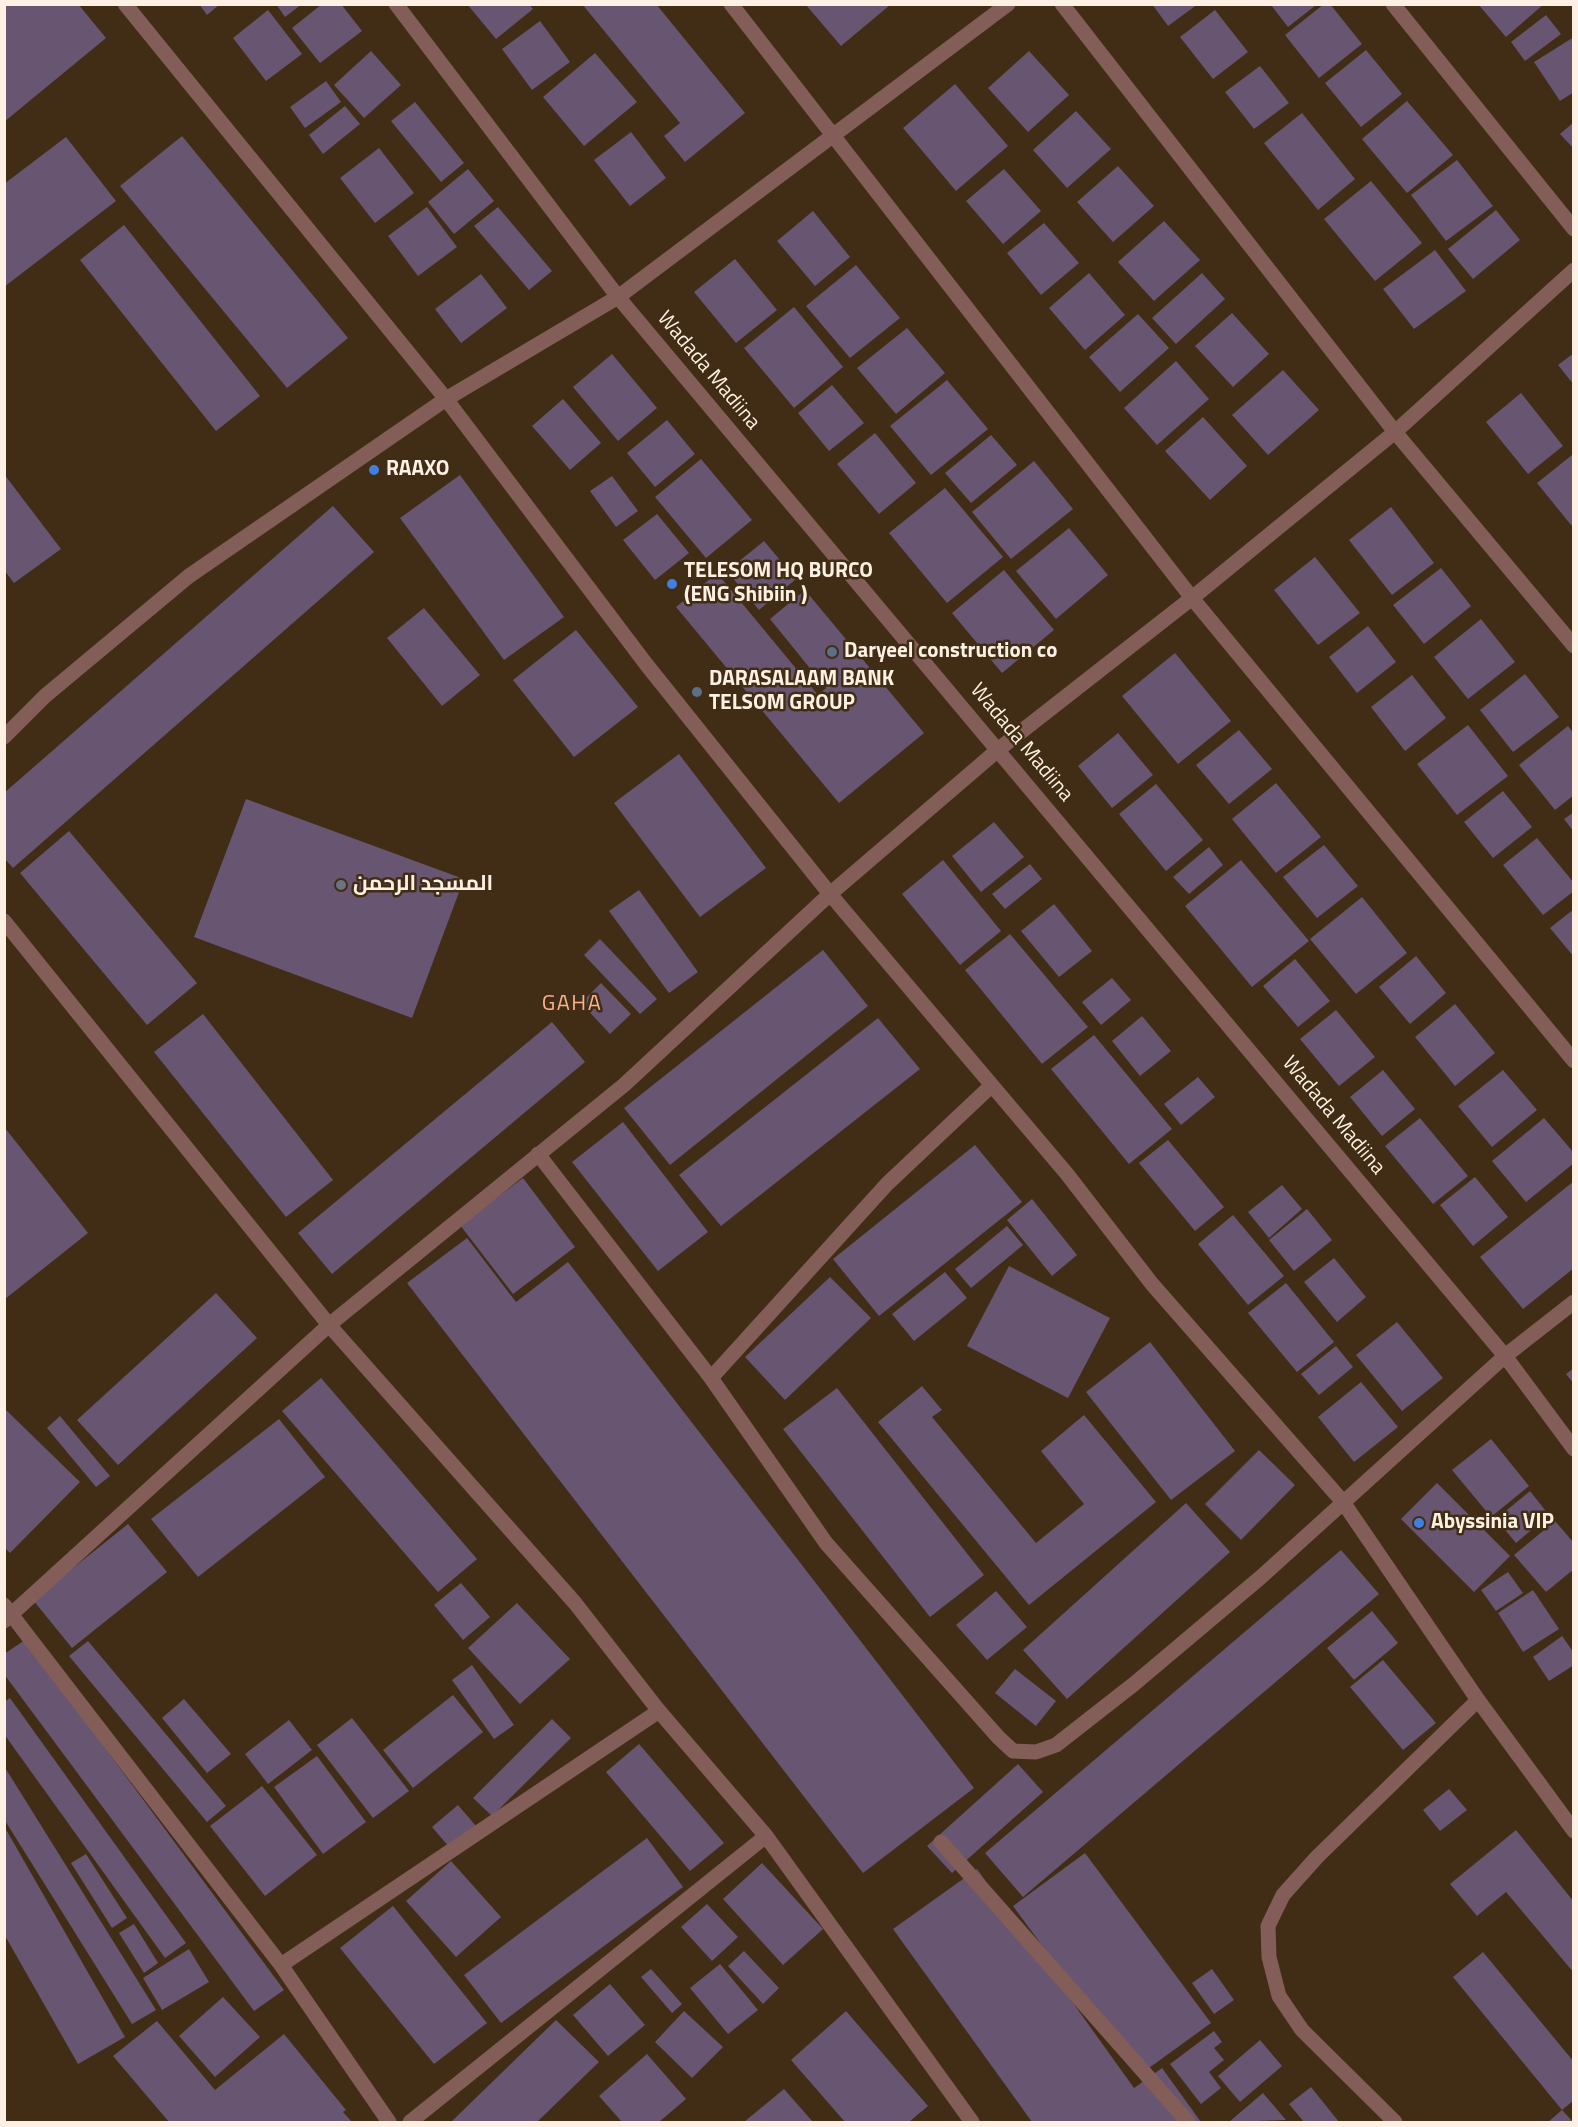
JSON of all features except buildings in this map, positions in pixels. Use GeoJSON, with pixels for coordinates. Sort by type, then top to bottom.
{"type":"FeatureCollection","features":[{"type":"Feature","properties":{"kind":"street"},"geometry":{"type":"LineString","coordinates":[[125,4],[446,399],[646,664],[830,894],[1067,1174],[1152,1284],[1343,1502],[1478,1700],[1574,1831]]}},
{"type":"Feature","properties":{"kind":"street","name":"Wadada Madiina"},"geometry":{"type":"LineString","coordinates":[[396,4],[618,297],[999,749],[1505,1356],[1574,1449]]}},
{"type":"Feature","properties":{"kind":"street"},"geometry":{"type":"LineString","coordinates":[[731,4],[1192,598],[1574,1061]]}},
{"type":"Feature","properties":{"kind":"street"},"geometry":{"type":"LineString","coordinates":[[4,738],[45,696],[189,576],[446,399],[618,297],[1008,4]]}},
{"type":"Feature","properties":{"kind":"street"},"geometry":{"type":"LineString","coordinates":[[1062,4],[1395,432],[1574,646]]}},
{"type":"Feature","properties":{"kind":"street"},"geometry":{"type":"LineString","coordinates":[[1393,4],[1574,229]]}},
{"type":"Feature","properties":{"kind":"street"},"geometry":{"type":"LineString","coordinates":[[389,2122],[281,1965],[7,1614],[329,1325],[624,1086],[830,894],[999,749],[1192,598],[1395,432],[1574,270]]}},
{"type":"Feature","properties":{"kind":"street"},"geometry":{"type":"LineString","coordinates":[[4,921],[329,1325],[575,1603],[659,1711],[766,1836],[972,2122]]}},
{"type":"Feature","properties":{"kind":"street"},"geometry":{"type":"LineString","coordinates":[[711,1378],[887,1184],[991,1086]]}},
{"type":"Feature","properties":{"kind":"street"},"geometry":{"type":"LineString","coordinates":[[538,1154],[711,1378],[826,1543],[1013,1751],[1036,1752],[1056,1744],[1134,1684],[1261,1577],[1505,1356],[1574,1302]]}},
{"type":"Feature","properties":{"kind":"street"},"geometry":{"type":"LineString","coordinates":[[1395,2122],[1302,2030],[1280,1996],[1269,1957],[1268,1926],[1283,1895],[1317,1857],[1478,1700]]}},
{"type":"Feature","properties":{"kind":"street"},"geometry":{"type":"LineString","coordinates":[[281,1965],[659,1711]]}},
{"type":"Feature","properties":{"kind":"street"},"geometry":{"type":"LineString","coordinates":[[410,2122],[766,1836]]}},
{"type":"Feature","properties":{"kind":"street"},"geometry":{"type":"LineString","coordinates":[[941,1842],[1188,2122]]}},
{"type":"Feature","properties":{"kind":"place","name":"RAAXO"},"geometry":{"type":"Point","coordinates":[374,470]}},
{"type":"Feature","properties":{"kind":"place","name":"TELESOM HQ BURCO (ENG Shibiin )"},"geometry":{"type":"Point","coordinates":[672,584]}},
{"type":"Feature","properties":{"kind":"place","name":"Daryeel construction co"},"geometry":{"type":"Point","coordinates":[832,652]}},
{"type":"Feature","properties":{"kind":"place","name":"DARASALAAM BANK TELSOM GROUP"},"geometry":{"type":"Point","coordinates":[697,692]}},
{"type":"Feature","properties":{"kind":"place","name":"المسجد الرحمن"},"geometry":{"type":"Point","coordinates":[341,885]}},
{"type":"Feature","properties":{"kind":"place","name":"Abyssinia VIP"},"geometry":{"type":"Point","coordinates":[1419,1523]}},
{"type":"Feature","properties":{"kind":"district","name":"GAHA"},"geometry":{"type":"Point","coordinates":[572,1005]}}]}
